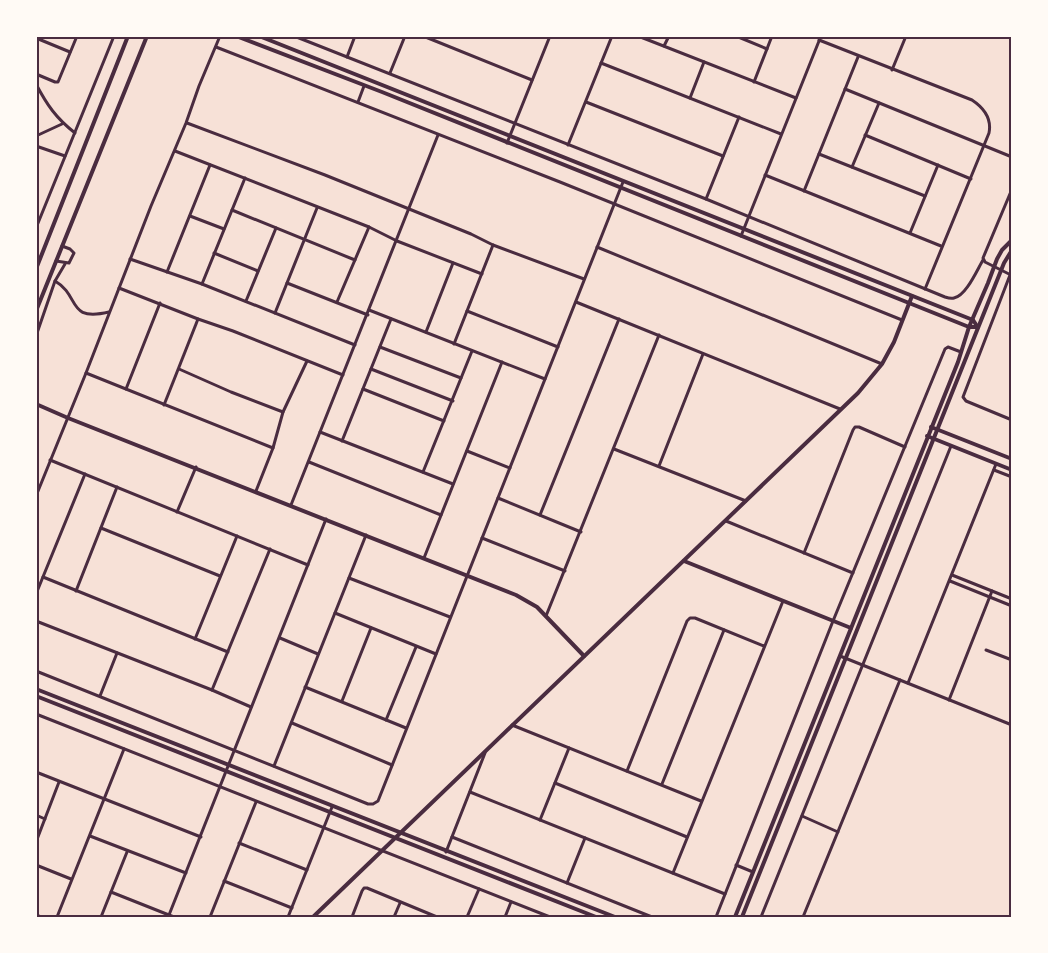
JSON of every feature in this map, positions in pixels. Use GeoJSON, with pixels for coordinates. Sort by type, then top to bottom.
{"type":"FeatureCollection","features":[{"type":"Feature","properties":{"kind":"street"},"geometry":{"type":"LineString","coordinates":[[36,74],[58,82],[77,36]]}},
{"type":"Feature","properties":{"kind":"street"},"geometry":{"type":"LineString","coordinates":[[36,228],[114,36]]}},
{"type":"Feature","properties":{"kind":"street"},"geometry":{"type":"LineString","coordinates":[[36,269],[128,36]]}},
{"type":"Feature","properties":{"kind":"street"},"geometry":{"type":"LineString","coordinates":[[36,311],[147,36]]}},
{"type":"Feature","properties":{"kind":"street"},"geometry":{"type":"LineString","coordinates":[[36,496],[220,36]]}},
{"type":"Feature","properties":{"kind":"street"},"geometry":{"type":"LineString","coordinates":[[236,36],[969,327],[978,327]]}},
{"type":"Feature","properties":{"kind":"street"},"geometry":{"type":"LineString","coordinates":[[259,36],[973,320],[978,327]]}},
{"type":"Feature","properties":{"kind":"street"},"geometry":{"type":"LineString","coordinates":[[294,36],[952,299],[957,297],[969,284],[983,260],[983,255],[1012,189]]}},
{"type":"Feature","properties":{"kind":"street"},"geometry":{"type":"LineString","coordinates":[[346,57],[355,36]]}},
{"type":"Feature","properties":{"kind":"street"},"geometry":{"type":"LineString","coordinates":[[390,74],[405,36]]}},
{"type":"Feature","properties":{"kind":"street"},"geometry":{"type":"LineString","coordinates":[[423,36],[532,80]]}},
{"type":"Feature","properties":{"kind":"street"},"geometry":{"type":"LineString","coordinates":[[507,142],[550,36]]}},
{"type":"Feature","properties":{"kind":"street"},"geometry":{"type":"LineString","coordinates":[[568,145],[612,36]]}},
{"type":"Feature","properties":{"kind":"street"},"geometry":{"type":"LineString","coordinates":[[638,36],[796,98]]}},
{"type":"Feature","properties":{"kind":"street"},"geometry":{"type":"LineString","coordinates":[[664,46],[669,36]]}},
{"type":"Feature","properties":{"kind":"street"},"geometry":{"type":"LineString","coordinates":[[736,36],[767,49]]}},
{"type":"Feature","properties":{"kind":"street"},"geometry":{"type":"LineString","coordinates":[[754,82],[772,36]]}},
{"type":"Feature","properties":{"kind":"street"},"geometry":{"type":"LineString","coordinates":[[892,70],[905,36]]}},
{"type":"Feature","properties":{"kind":"street"},"geometry":{"type":"LineString","coordinates":[[36,38],[70,52]]}},
{"type":"Feature","properties":{"kind":"street"},"geometry":{"type":"LineString","coordinates":[[741,236],[820,38],[858,57],[972,100],[990,118],[991,126],[984,146],[925,290]]}},
{"type":"Feature","properties":{"kind":"street"},"geometry":{"type":"LineString","coordinates":[[216,46],[902,320]]}},
{"type":"Feature","properties":{"kind":"street"},"geometry":{"type":"LineString","coordinates":[[804,191],[858,57]]}},
{"type":"Feature","properties":{"kind":"street"},"geometry":{"type":"LineString","coordinates":[[690,98],[705,62]]}},
{"type":"Feature","properties":{"kind":"street"},"geometry":{"type":"LineString","coordinates":[[602,63],[782,134]]}},
{"type":"Feature","properties":{"kind":"street"},"geometry":{"type":"LineString","coordinates":[[36,84],[49,108],[62,124],[75,134]]}},
{"type":"Feature","properties":{"kind":"street"},"geometry":{"type":"LineString","coordinates":[[358,102],[364,86]]}},
{"type":"Feature","properties":{"kind":"street"},"geometry":{"type":"LineString","coordinates":[[845,89],[1012,157]]}},
{"type":"Feature","properties":{"kind":"street"},"geometry":{"type":"LineString","coordinates":[[586,102],[723,156]]}},
{"type":"Feature","properties":{"kind":"street"},"geometry":{"type":"LineString","coordinates":[[852,167],[879,103]]}},
{"type":"Feature","properties":{"kind":"street"},"geometry":{"type":"LineString","coordinates":[[706,200],[739,117]]}},
{"type":"Feature","properties":{"kind":"street"},"geometry":{"type":"LineString","coordinates":[[186,123],[325,175],[493,245],[584,279]]}},
{"type":"Feature","properties":{"kind":"street"},"geometry":{"type":"LineString","coordinates":[[36,136],[62,124]]}},
{"type":"Feature","properties":{"kind":"street"},"geometry":{"type":"LineString","coordinates":[[291,505],[438,135]]}},
{"type":"Feature","properties":{"kind":"street"},"geometry":{"type":"LineString","coordinates":[[866,135],[971,179]]}},
{"type":"Feature","properties":{"kind":"street"},"geometry":{"type":"LineString","coordinates":[[36,146],[65,156]]}},
{"type":"Feature","properties":{"kind":"street"},"geometry":{"type":"LineString","coordinates":[[174,151],[482,274]]}},
{"type":"Feature","properties":{"kind":"street"},"geometry":{"type":"LineString","coordinates":[[819,154],[925,196]]}},
{"type":"Feature","properties":{"kind":"street"},"geometry":{"type":"LineString","coordinates":[[167,272],[210,164]]}},
{"type":"Feature","properties":{"kind":"street"},"geometry":{"type":"LineString","coordinates":[[910,234],[938,165]]}},
{"type":"Feature","properties":{"kind":"street"},"geometry":{"type":"LineString","coordinates":[[765,175],[942,247]]}},
{"type":"Feature","properties":{"kind":"street"},"geometry":{"type":"LineString","coordinates":[[202,284],[245,178]]}},
{"type":"Feature","properties":{"kind":"street"},"geometry":{"type":"LineString","coordinates":[[36,671],[368,804],[378,801],[623,182]]}},
{"type":"Feature","properties":{"kind":"street"},"geometry":{"type":"LineString","coordinates":[[275,313],[317,208]]}},
{"type":"Feature","properties":{"kind":"street"},"geometry":{"type":"LineString","coordinates":[[232,210],[355,260]]}},
{"type":"Feature","properties":{"kind":"street"},"geometry":{"type":"LineString","coordinates":[[190,216],[224,229]]}},
{"type":"Feature","properties":{"kind":"street"},"geometry":{"type":"LineString","coordinates":[[337,302],[369,227]]}},
{"type":"Feature","properties":{"kind":"street"},"geometry":{"type":"LineString","coordinates":[[246,302],[276,228]]}},
{"type":"Feature","properties":{"kind":"street"},"geometry":{"type":"LineString","coordinates":[[735,917],[962,352],[969,327],[1002,250],[1012,240]]}},
{"type":"Feature","properties":{"kind":"street"},"geometry":{"type":"LineString","coordinates":[[454,344],[493,245]]}},
{"type":"Feature","properties":{"kind":"street"},"geometry":{"type":"LineString","coordinates":[[36,336],[55,281],[74,253],[62,246]]}},
{"type":"Feature","properties":{"kind":"street"},"geometry":{"type":"LineString","coordinates":[[597,247],[882,364]]}},
{"type":"Feature","properties":{"kind":"street"},"geometry":{"type":"LineString","coordinates":[[742,917],[1001,270],[1012,250]]}},
{"type":"Feature","properties":{"kind":"street"},"geometry":{"type":"LineString","coordinates":[[214,253],[258,271]]}},
{"type":"Feature","properties":{"kind":"street"},"geometry":{"type":"LineString","coordinates":[[130,259],[202,284],[355,345]]}},
{"type":"Feature","properties":{"kind":"street"},"geometry":{"type":"LineString","coordinates":[[983,260],[1011,275],[963,397],[966,401],[1012,420]]}},
{"type":"Feature","properties":{"kind":"street"},"geometry":{"type":"LineString","coordinates":[[56,261],[65,264]]}},
{"type":"Feature","properties":{"kind":"street"},"geometry":{"type":"LineString","coordinates":[[426,333],[453,262]]}},
{"type":"Feature","properties":{"kind":"street"},"geometry":{"type":"LineString","coordinates":[[55,281],[62,285],[80,311],[92,315],[109,312]]}},
{"type":"Feature","properties":{"kind":"street"},"geometry":{"type":"LineString","coordinates":[[287,283],[368,313],[391,319],[545,380]]}},
{"type":"Feature","properties":{"kind":"street"},"geometry":{"type":"LineString","coordinates":[[119,288],[343,375]]}},
{"type":"Feature","properties":{"kind":"street"},"geometry":{"type":"LineString","coordinates":[[313,917],[858,393],[882,364],[894,342],[912,296]]}},
{"type":"Feature","properties":{"kind":"street"},"geometry":{"type":"LineString","coordinates":[[576,302],[840,410]]}},
{"type":"Feature","properties":{"kind":"street"},"geometry":{"type":"LineString","coordinates":[[126,389],[160,303]]}},
{"type":"Feature","properties":{"kind":"street"},"geometry":{"type":"LineString","coordinates":[[467,311],[558,347]]}},
{"type":"Feature","properties":{"kind":"street"},"geometry":{"type":"LineString","coordinates":[[164,405],[198,319]]}},
{"type":"Feature","properties":{"kind":"street"},"geometry":{"type":"LineString","coordinates":[[342,441],[391,319]]}},
{"type":"Feature","properties":{"kind":"street"},"geometry":{"type":"LineString","coordinates":[[540,515],[619,319]]}},
{"type":"Feature","properties":{"kind":"street"},"geometry":{"type":"LineString","coordinates":[[546,616],[659,335]]}},
{"type":"Feature","properties":{"kind":"street"},"geometry":{"type":"LineString","coordinates":[[380,347],[461,378]]}},
{"type":"Feature","properties":{"kind":"street"},"geometry":{"type":"LineString","coordinates":[[716,917],[833,621],[945,349],[948,347],[962,352]]}},
{"type":"Feature","properties":{"kind":"street"},"geometry":{"type":"LineString","coordinates":[[423,472],[472,351]]}},
{"type":"Feature","properties":{"kind":"street"},"geometry":{"type":"LineString","coordinates":[[659,466],[704,353]]}},
{"type":"Feature","properties":{"kind":"street"},"geometry":{"type":"LineString","coordinates":[[255,491],[273,448],[283,412],[307,361]]}},
{"type":"Feature","properties":{"kind":"street"},"geometry":{"type":"LineString","coordinates":[[424,558],[502,362]]}},
{"type":"Feature","properties":{"kind":"street"},"geometry":{"type":"LineString","coordinates":[[179,369],[283,412]]}},
{"type":"Feature","properties":{"kind":"street"},"geometry":{"type":"LineString","coordinates":[[371,369],[453,401]]}},
{"type":"Feature","properties":{"kind":"street"},"geometry":{"type":"LineString","coordinates":[[86,373],[273,448]]}},
{"type":"Feature","properties":{"kind":"street"},"geometry":{"type":"LineString","coordinates":[[363,389],[444,421]]}},
{"type":"Feature","properties":{"kind":"street"},"geometry":{"type":"LineString","coordinates":[[36,404],[528,601],[546,616],[584,657]]}},
{"type":"Feature","properties":{"kind":"street"},"geometry":{"type":"LineString","coordinates":[[804,553],[855,427],[905,447]]}},
{"type":"Feature","properties":{"kind":"street"},"geometry":{"type":"LineString","coordinates":[[931,427],[1012,459]]}},
{"type":"Feature","properties":{"kind":"street"},"geometry":{"type":"LineString","coordinates":[[320,432],[453,484]]}},
{"type":"Feature","properties":{"kind":"street"},"geometry":{"type":"LineString","coordinates":[[927,436],[1012,470]]}},
{"type":"Feature","properties":{"kind":"street"},"geometry":{"type":"LineString","coordinates":[[761,917],[951,446]]}},
{"type":"Feature","properties":{"kind":"street"},"geometry":{"type":"LineString","coordinates":[[614,449],[746,501]]}},
{"type":"Feature","properties":{"kind":"street"},"geometry":{"type":"LineString","coordinates":[[466,451],[510,468]]}},
{"type":"Feature","properties":{"kind":"street"},"geometry":{"type":"LineString","coordinates":[[50,460],[308,565]]}},
{"type":"Feature","properties":{"kind":"street"},"geometry":{"type":"LineString","coordinates":[[309,462],[441,515]]}},
{"type":"Feature","properties":{"kind":"street"},"geometry":{"type":"LineString","coordinates":[[908,683],[996,464]]}},
{"type":"Feature","properties":{"kind":"street"},"geometry":{"type":"LineString","coordinates":[[177,512],[196,468]]}},
{"type":"Feature","properties":{"kind":"street"},"geometry":{"type":"LineString","coordinates":[[994,470],[1012,477]]}},
{"type":"Feature","properties":{"kind":"street"},"geometry":{"type":"LineString","coordinates":[[36,594],[85,474]]}},
{"type":"Feature","properties":{"kind":"street"},"geometry":{"type":"LineString","coordinates":[[76,591],[117,487]]}},
{"type":"Feature","properties":{"kind":"street"},"geometry":{"type":"LineString","coordinates":[[498,498],[581,532]]}},
{"type":"Feature","properties":{"kind":"street"},"geometry":{"type":"LineString","coordinates":[[169,915],[326,519]]}},
{"type":"Feature","properties":{"kind":"street"},"geometry":{"type":"LineString","coordinates":[[726,521],[853,573]]}},
{"type":"Feature","properties":{"kind":"street"},"geometry":{"type":"LineString","coordinates":[[101,528],[220,576]]}},
{"type":"Feature","properties":{"kind":"street"},"geometry":{"type":"LineString","coordinates":[[274,766],[366,535]]}},
{"type":"Feature","properties":{"kind":"street"},"geometry":{"type":"LineString","coordinates":[[195,639],[237,536]]}},
{"type":"Feature","properties":{"kind":"street"},"geometry":{"type":"LineString","coordinates":[[482,538],[565,571]]}},
{"type":"Feature","properties":{"kind":"street"},"geometry":{"type":"LineString","coordinates":[[212,690],[270,549]]}},
{"type":"Feature","properties":{"kind":"street"},"geometry":{"type":"LineString","coordinates":[[684,561],[851,628]]}},
{"type":"Feature","properties":{"kind":"street"},"geometry":{"type":"LineString","coordinates":[[952,575],[1012,599]]}},
{"type":"Feature","properties":{"kind":"street"},"geometry":{"type":"LineString","coordinates":[[43,577],[228,652]]}},
{"type":"Feature","properties":{"kind":"street"},"geometry":{"type":"LineString","coordinates":[[348,578],[451,617]]}},
{"type":"Feature","properties":{"kind":"street"},"geometry":{"type":"LineString","coordinates":[[950,581],[1012,606]]}},
{"type":"Feature","properties":{"kind":"street"},"geometry":{"type":"LineString","coordinates":[[949,700],[992,591]]}},
{"type":"Feature","properties":{"kind":"street"},"geometry":{"type":"LineString","coordinates":[[673,873],[783,601]]}},
{"type":"Feature","properties":{"kind":"street"},"geometry":{"type":"LineString","coordinates":[[335,613],[436,654]]}},
{"type":"Feature","properties":{"kind":"street"},"geometry":{"type":"LineString","coordinates":[[627,771],[690,618],[764,646]]}},
{"type":"Feature","properties":{"kind":"street"},"geometry":{"type":"LineString","coordinates":[[36,621],[252,707]]}},
{"type":"Feature","properties":{"kind":"street"},"geometry":{"type":"LineString","coordinates":[[342,702],[371,628]]}},
{"type":"Feature","properties":{"kind":"street"},"geometry":{"type":"LineString","coordinates":[[662,785],[724,630]]}},
{"type":"Feature","properties":{"kind":"street"},"geometry":{"type":"LineString","coordinates":[[280,638],[318,654]]}},
{"type":"Feature","properties":{"kind":"street"},"geometry":{"type":"LineString","coordinates":[[386,720],[416,646]]}},
{"type":"Feature","properties":{"kind":"street"},"geometry":{"type":"LineString","coordinates":[[986,650],[1012,660]]}},
{"type":"Feature","properties":{"kind":"street"},"geometry":{"type":"LineString","coordinates":[[100,696],[117,653]]}},
{"type":"Feature","properties":{"kind":"street"},"geometry":{"type":"LineString","coordinates":[[840,656],[1012,725]]}},
{"type":"Feature","properties":{"kind":"street"},"geometry":{"type":"LineString","coordinates":[[803,917],[900,680]]}},
{"type":"Feature","properties":{"kind":"street"},"geometry":{"type":"LineString","coordinates":[[305,687],[407,728]]}},
{"type":"Feature","properties":{"kind":"street"},"geometry":{"type":"LineString","coordinates":[[36,689],[615,917]]}},
{"type":"Feature","properties":{"kind":"street"},"geometry":{"type":"LineString","coordinates":[[36,696],[596,917]]}},
{"type":"Feature","properties":{"kind":"street"},"geometry":{"type":"LineString","coordinates":[[36,714],[382,850],[511,902],[537,915],[550,917]]}},
{"type":"Feature","properties":{"kind":"street"},"geometry":{"type":"LineString","coordinates":[[291,723],[392,765]]}},
{"type":"Feature","properties":{"kind":"street"},"geometry":{"type":"LineString","coordinates":[[512,725],[702,801]]}},
{"type":"Feature","properties":{"kind":"street"},"geometry":{"type":"LineString","coordinates":[[57,917],[124,748]]}},
{"type":"Feature","properties":{"kind":"street"},"geometry":{"type":"LineString","coordinates":[[540,820],[569,748]]}},
{"type":"Feature","properties":{"kind":"street"},"geometry":{"type":"LineString","coordinates":[[446,852],[486,750]]}},
{"type":"Feature","properties":{"kind":"street"},"geometry":{"type":"LineString","coordinates":[[36,772],[201,837]]}},
{"type":"Feature","properties":{"kind":"street"},"geometry":{"type":"LineString","coordinates":[[36,842],[60,782]]}},
{"type":"Feature","properties":{"kind":"street"},"geometry":{"type":"LineString","coordinates":[[555,783],[687,837]]}},
{"type":"Feature","properties":{"kind":"street"},"geometry":{"type":"LineString","coordinates":[[470,792],[725,894]]}},
{"type":"Feature","properties":{"kind":"street"},"geometry":{"type":"LineString","coordinates":[[210,917],[256,801]]}},
{"type":"Feature","properties":{"kind":"street"},"geometry":{"type":"LineString","coordinates":[[288,917],[332,807]]}},
{"type":"Feature","properties":{"kind":"street"},"geometry":{"type":"LineString","coordinates":[[36,815],[45,819]]}},
{"type":"Feature","properties":{"kind":"street"},"geometry":{"type":"LineString","coordinates":[[802,816],[838,832]]}},
{"type":"Feature","properties":{"kind":"street"},"geometry":{"type":"LineString","coordinates":[[90,836],[186,873]]}},
{"type":"Feature","properties":{"kind":"street"},"geometry":{"type":"LineString","coordinates":[[452,837],[652,917]]}},
{"type":"Feature","properties":{"kind":"street"},"geometry":{"type":"LineString","coordinates":[[567,883],[585,838]]}},
{"type":"Feature","properties":{"kind":"street"},"geometry":{"type":"LineString","coordinates":[[239,843],[307,870]]}},
{"type":"Feature","properties":{"kind":"street"},"geometry":{"type":"LineString","coordinates":[[435,854],[437,848]]}},
{"type":"Feature","properties":{"kind":"street"},"geometry":{"type":"LineString","coordinates":[[101,917],[128,851]]}},
{"type":"Feature","properties":{"kind":"street"},"geometry":{"type":"LineString","coordinates":[[36,865],[71,879]]}},
{"type":"Feature","properties":{"kind":"street"},"geometry":{"type":"LineString","coordinates":[[736,865],[753,872]]}},
{"type":"Feature","properties":{"kind":"street"},"geometry":{"type":"LineString","coordinates":[[224,881],[292,908]]}},
{"type":"Feature","properties":{"kind":"street"},"geometry":{"type":"LineString","coordinates":[[352,917],[364,888],[436,917]]}},
{"type":"Feature","properties":{"kind":"street"},"geometry":{"type":"LineString","coordinates":[[467,917],[479,889]]}},
{"type":"Feature","properties":{"kind":"street"},"geometry":{"type":"LineString","coordinates":[[111,892],[174,917]]}},
{"type":"Feature","properties":{"kind":"street"},"geometry":{"type":"LineString","coordinates":[[505,917],[511,902]]}},
{"type":"Feature","properties":{"kind":"street"},"geometry":{"type":"LineString","coordinates":[[394,917],[400,903]]}},
{"type":"Feature","properties":{"kind":"street"},"geometry":{"type":"LineString","coordinates":[[36,915],[41,917]]}}]}
